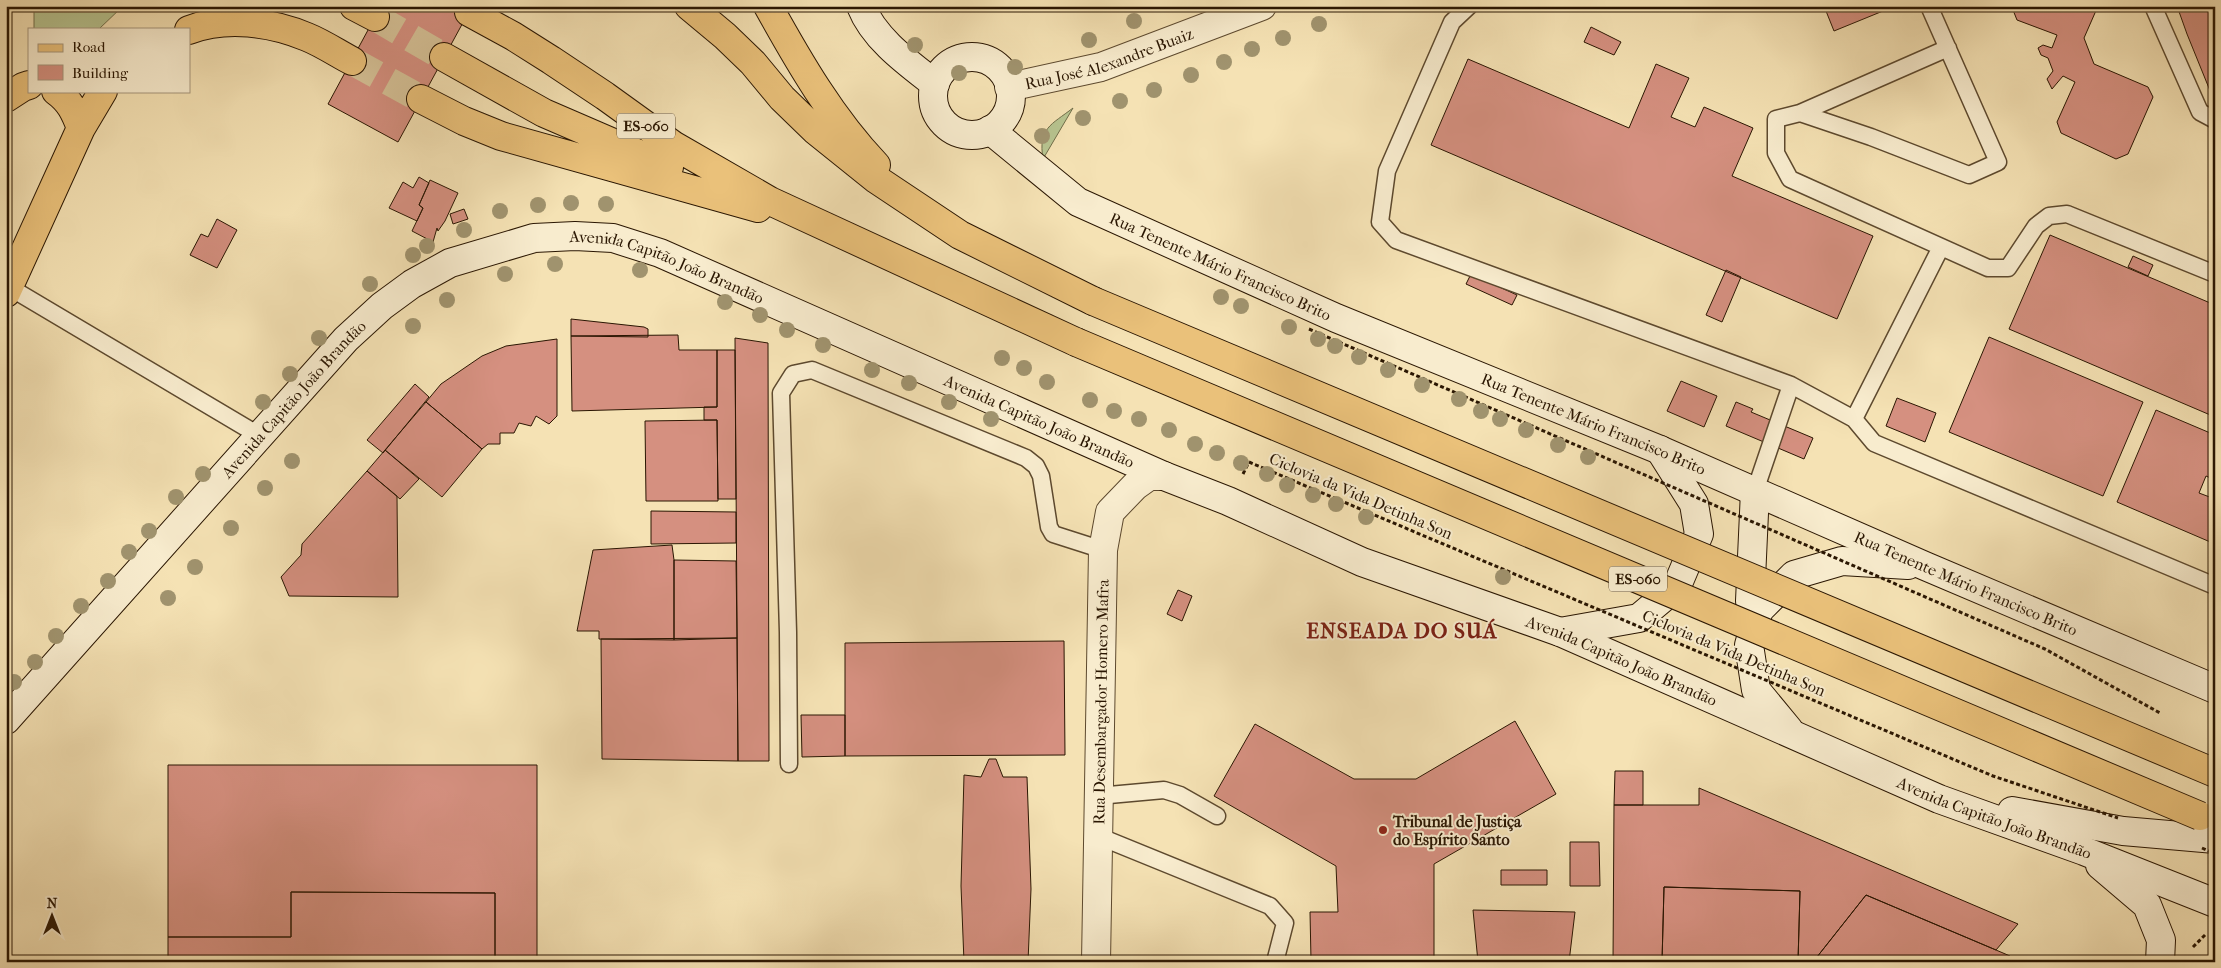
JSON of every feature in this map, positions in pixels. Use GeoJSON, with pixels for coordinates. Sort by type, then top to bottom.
{"type":"FeatureCollection","features":[{"type":"Feature","properties":{"kind":"main road","name":"ES-060"},"geometry":{"type":"LineString","coordinates":[[689,6],[746,56],[782,98],[815,130],[876,179],[917,208],[992,252],[1094,300],[2215,773]]}},
{"type":"Feature","properties":{"kind":"main road"},"geometry":{"type":"LineString","coordinates":[[768,6],[803,68],[833,113],[873,162],[917,208]]}},
{"type":"Feature","properties":{"kind":"main road","name":"ES-060"},"geometry":{"type":"LineString","coordinates":[[469,12],[543,55],[605,96],[673,145],[721,175],[770,201],[1076,342],[2215,823]]}},
{"type":"Feature","properties":{"kind":"main road"},"geometry":{"type":"LineString","coordinates":[[190,30],[222,23],[252,23],[281,28],[309,37],[352,61]]}},
{"type":"Feature","properties":{"kind":"main road"},"geometry":{"type":"LineString","coordinates":[[444,57],[494,86],[583,132],[725,190],[829,228]]}},
{"type":"Feature","properties":{"kind":"main road"},"geometry":{"type":"LineString","coordinates":[[6,98],[28,85]]}},
{"type":"Feature","properties":{"kind":"main road"},"geometry":{"type":"LineString","coordinates":[[57,92],[65,98],[74,110],[81,128]]}},
{"type":"Feature","properties":{"kind":"main road"},"geometry":{"type":"LineString","coordinates":[[7,290],[81,128],[102,92]]}},
{"type":"Feature","properties":{"kind":"main road"},"geometry":{"type":"LineString","coordinates":[[421,99],[464,121],[501,136],[829,228]]}},
{"type":"Feature","properties":{"kind":"street"},"geometry":{"type":"LineString","coordinates":[[861,6],[864,14],[893,52],[935,84]]}},
{"type":"Feature","properties":{"kind":"street","name":"Rua José Alexandre Buaiz"},"geometry":{"type":"LineString","coordinates":[[1009,87],[1102,67],[1262,6]]}},
{"type":"Feature","properties":{"kind":"street"},"geometry":{"type":"LineString","coordinates":[[974,58],[985,60],[997,66],[1005,75],[1009,87],[1010,100],[1007,112],[1000,123],[978,135],[964,134],[952,130],[942,121],[935,110],[933,97],[935,84],[940,73],[950,64],[961,59],[974,58]]}},
{"type":"Feature","properties":{"kind":"street","name":"Rua Tenente Mário Francisco Brito"},"geometry":{"type":"LineString","coordinates":[[990,130],[1078,202],[1336,318],[1660,450],[1925,566],[2215,689]]}},
{"type":"Feature","properties":{"kind":"street","name":"Avenida Capitão João Brandão"},"geometry":{"type":"LineString","coordinates":[[6,720],[346,339],[382,306],[412,284],[450,263],[534,238],[613,238],[660,254],[1164,476],[1228,501],[1362,562],[1560,632],[1939,799],[2084,851],[2215,902]]}},
{"type":"Feature","properties":{"kind":"street"},"geometry":{"type":"LineString","coordinates":[[1560,632],[1639,618],[1677,586],[1699,534],[1694,504],[1660,450]]}},
{"type":"Feature","properties":{"kind":"street","name":"Rua Desembargador Homero Mafra"},"geometry":{"type":"LineString","coordinates":[[1096,962],[1102,550],[1110,512],[1135,486],[1149,476],[1164,476]]}},
{"type":"Feature","properties":{"kind":"street"},"geometry":{"type":"LineString","coordinates":[[1756,491],[1748,646],[1756,690],[1794,735]]}},
{"type":"Feature","properties":{"kind":"street"},"geometry":{"type":"LineString","coordinates":[[1748,646],[1759,610],[1794,574],[1842,561],[1925,566]]}},
{"type":"Feature","properties":{"kind":"street"},"geometry":{"type":"LineString","coordinates":[[1939,799],[2123,831],[2206,842]]}},
{"type":"Feature","properties":{"kind":"street"},"geometry":{"type":"LineString","coordinates":[[2084,851],[2147,905],[2161,940],[2160,962]]}},
{"type":"Feature","properties":{"kind":"lane"},"geometry":{"type":"LineString","coordinates":[[1469,6],[1452,22],[1387,171],[1380,222],[1396,240],[1791,384],[1854,418],[1874,443],[2215,586]]}},
{"type":"Feature","properties":{"kind":"lane"},"geometry":{"type":"LineString","coordinates":[[1800,113],[1871,137],[1969,175],[1998,162],[1930,6]]}},
{"type":"Feature","properties":{"kind":"lane"},"geometry":{"type":"LineString","coordinates":[[2153,6],[2200,112],[2215,120]]}},
{"type":"Feature","properties":{"kind":"lane"},"geometry":{"type":"LineString","coordinates":[[1948,48],[1800,113],[1776,119],[1776,153],[1790,179],[1988,268],[2008,268],[2036,226],[2049,216],[2068,214],[2215,274]]}},
{"type":"Feature","properties":{"kind":"lane"},"geometry":{"type":"LineString","coordinates":[[1854,418],[1941,247]]}},
{"type":"Feature","properties":{"kind":"lane"},"geometry":{"type":"LineString","coordinates":[[7,290],[260,436]]}},
{"type":"Feature","properties":{"kind":"lane"},"geometry":{"type":"LineString","coordinates":[[789,764],[782,393],[793,374],[812,370],[1026,458],[1036,466],[1041,476],[1048,528],[1053,534],[1102,550]]}},
{"type":"Feature","properties":{"kind":"lane"},"geometry":{"type":"LineString","coordinates":[[1756,491],[1791,384]]}},
{"type":"Feature","properties":{"kind":"lane"},"geometry":{"type":"LineString","coordinates":[[1098,796],[1164,790],[1180,795],[1216,816]]}},
{"type":"Feature","properties":{"kind":"lane"},"geometry":{"type":"LineString","coordinates":[[1098,836],[1270,906],[1284,924],[1275,962]]}},
{"type":"Feature","properties":{"kind":"path"},"geometry":{"type":"LineString","coordinates":[[1309,330],[2045,649],[2164,715]]}},
{"type":"Feature","properties":{"kind":"path","name":"Ciclovia da Vida Detinha Son"},"geometry":{"type":"LineString","coordinates":[[1249,462],[1992,776],[2124,820]]}},
{"type":"Feature","properties":{"kind":"path"},"geometry":{"type":"LineString","coordinates":[[2206,842],[2215,854]]}},
{"type":"Feature","properties":{"kind":"path"},"geometry":{"type":"LineString","coordinates":[[2190,950],[2208,932]]}},
{"type":"Feature","properties":{"kind":"green space"},"geometry":{"type":"Polygon","coordinates":[[[34,6],[123,6],[100,28],[34,28],[34,6]]]}},
{"type":"Feature","properties":{"kind":"green space"},"geometry":{"type":"Polygon","coordinates":[[[1073,108],[1043,159],[1042,140],[1044,134],[1053,123],[1073,108]]]}},
{"type":"Feature","properties":{"kind":"building"},"geometry":{"type":"Polygon","coordinates":[[[381,6],[472,6],[398,142],[328,104],[381,6]]]}},
{"type":"Feature","properties":{"kind":"building"},"geometry":{"type":"Polygon","coordinates":[[[1824,6],[1882,6],[1883,11],[1834,31],[1824,6]]]}},
{"type":"Feature","properties":{"kind":"building"},"geometry":{"type":"Polygon","coordinates":[[[2014,6],[2098,6],[2084,38],[2094,64],[2148,87],[2153,97],[2128,154],[2116,159],[2061,133],[2057,122],[2075,82],[2063,76],[2052,89],[2047,79],[2053,71],[2048,58],[2041,55],[2038,48],[2043,45],[2052,48],[2057,35],[2017,20],[2013,10],[2014,6]]]}},
{"type":"Feature","properties":{"kind":"building"},"geometry":{"type":"Polygon","coordinates":[[[2177,6],[2215,6],[2215,103],[2187,34],[2177,6]]]}},
{"type":"Feature","properties":{"kind":"building"},"geometry":{"type":"Polygon","coordinates":[[[1591,27],[1621,42],[1614,55],[1584,42],[1591,27]]]}},
{"type":"Feature","properties":{"kind":"building"},"geometry":{"type":"Polygon","coordinates":[[[1468,59],[1629,128],[1656,64],[1689,78],[1671,117],[1695,127],[1704,107],[1753,128],[1732,176],[1873,236],[1837,319],[1431,145],[1468,59]]]}},
{"type":"Feature","properties":{"kind":"building"},"geometry":{"type":"Polygon","coordinates":[[[419,177],[429,183],[419,205],[423,208],[417,221],[389,208],[403,182],[413,188],[419,177]]]}},
{"type":"Feature","properties":{"kind":"building"},"geometry":{"type":"Polygon","coordinates":[[[430,180],[458,193],[445,221],[438,231],[437,228],[433,242],[412,231],[423,208],[419,205],[430,180]]]}},
{"type":"Feature","properties":{"kind":"building"},"geometry":{"type":"Polygon","coordinates":[[[464,209],[468,219],[453,224],[450,214],[464,209]]]}},
{"type":"Feature","properties":{"kind":"building"},"geometry":{"type":"Polygon","coordinates":[[[217,219],[237,230],[217,268],[190,255],[201,234],[208,237],[217,219]]]}},
{"type":"Feature","properties":{"kind":"building"},"geometry":{"type":"Polygon","coordinates":[[[2050,235],[2215,305],[2215,417],[2009,329],[2050,235]]]}},
{"type":"Feature","properties":{"kind":"building"},"geometry":{"type":"Polygon","coordinates":[[[2133,256],[2153,265],[2148,276],[2128,267],[2133,256]]]}},
{"type":"Feature","properties":{"kind":"building"},"geometry":{"type":"Polygon","coordinates":[[[1726,270],[1741,277],[1722,322],[1706,315],[1726,270]]]}},
{"type":"Feature","properties":{"kind":"building"},"geometry":{"type":"Polygon","coordinates":[[[1471,274],[1517,295],[1512,305],[1466,284],[1471,274]]]}},
{"type":"Feature","properties":{"kind":"building"},"geometry":{"type":"Polygon","coordinates":[[[571,319],[644,327],[648,329],[648,337],[571,336],[571,319]]]}},
{"type":"Feature","properties":{"kind":"building"},"geometry":{"type":"Polygon","coordinates":[[[678,335],[679,350],[717,350],[717,407],[572,411],[571,336],[678,335]]]}},
{"type":"Feature","properties":{"kind":"building"},"geometry":{"type":"Polygon","coordinates":[[[1989,337],[2143,402],[2103,496],[1949,432],[1989,337]]]}},
{"type":"Feature","properties":{"kind":"building"},"geometry":{"type":"Polygon","coordinates":[[[735,338],[768,343],[769,761],[738,761],[735,338]]]}},
{"type":"Feature","properties":{"kind":"building"},"geometry":{"type":"Polygon","coordinates":[[[557,339],[557,416],[549,424],[536,416],[531,426],[519,423],[514,433],[500,433],[500,444],[488,444],[482,449],[426,402],[441,384],[482,356],[506,346],[557,339]]]}},
{"type":"Feature","properties":{"kind":"building"},"geometry":{"type":"Polygon","coordinates":[[[717,350],[735,350],[736,499],[718,499],[717,420],[704,420],[704,407],[717,407],[717,350]]]}},
{"type":"Feature","properties":{"kind":"building"},"geometry":{"type":"Polygon","coordinates":[[[1681,381],[1717,396],[1704,427],[1667,411],[1681,381]]]}},
{"type":"Feature","properties":{"kind":"building"},"geometry":{"type":"Polygon","coordinates":[[[415,384],[429,397],[383,453],[367,440],[415,384]]]}},
{"type":"Feature","properties":{"kind":"building"},"geometry":{"type":"Polygon","coordinates":[[[1897,398],[1936,413],[1925,442],[1886,426],[1897,398]]]}},
{"type":"Feature","properties":{"kind":"building"},"geometry":{"type":"Polygon","coordinates":[[[426,402],[482,449],[442,497],[385,450],[426,402]]]}},
{"type":"Feature","properties":{"kind":"building"},"geometry":{"type":"Polygon","coordinates":[[[1736,402],[1753,409],[1751,412],[1813,438],[1804,459],[1726,426],[1736,402]]]}},
{"type":"Feature","properties":{"kind":"building"},"geometry":{"type":"Polygon","coordinates":[[[2156,410],[2215,435],[2215,480],[2206,476],[2199,493],[2215,499],[2215,544],[2117,502],[2156,410]]]}},
{"type":"Feature","properties":{"kind":"building"},"geometry":{"type":"Polygon","coordinates":[[[717,420],[718,501],[646,501],[645,421],[717,420]]]}},
{"type":"Feature","properties":{"kind":"building"},"geometry":{"type":"Polygon","coordinates":[[[385,450],[419,479],[400,499],[367,471],[385,450]]]}},
{"type":"Feature","properties":{"kind":"building"},"geometry":{"type":"Polygon","coordinates":[[[367,471],[397,496],[398,597],[289,596],[281,577],[301,555],[302,544],[367,471]]]}},
{"type":"Feature","properties":{"kind":"building"},"geometry":{"type":"Polygon","coordinates":[[[651,511],[736,512],[736,543],[651,544],[651,511]]]}},
{"type":"Feature","properties":{"kind":"building"},"geometry":{"type":"Polygon","coordinates":[[[672,545],[674,560],[674,640],[599,639],[599,631],[577,631],[593,550],[672,545]]]}},
{"type":"Feature","properties":{"kind":"building"},"geometry":{"type":"Polygon","coordinates":[[[674,560],[736,561],[737,638],[674,640],[674,560]]]}},
{"type":"Feature","properties":{"kind":"building"},"geometry":{"type":"Polygon","coordinates":[[[1178,590],[1192,596],[1182,621],[1167,614],[1178,590]]]}},
{"type":"Feature","properties":{"kind":"building"},"geometry":{"type":"Polygon","coordinates":[[[737,638],[738,761],[602,759],[601,639],[737,638]]]}},
{"type":"Feature","properties":{"kind":"building"},"geometry":{"type":"Polygon","coordinates":[[[1064,641],[1065,755],[845,756],[845,643],[1064,641]]]}},
{"type":"Feature","properties":{"kind":"building"},"geometry":{"type":"Polygon","coordinates":[[[801,715],[845,715],[845,756],[802,757],[801,715]]]}},
{"type":"Feature","properties":{"kind":"building","name":"Tribunal de Justiça do Espírito Santo"},"geometry":{"type":"Polygon","coordinates":[[[1515,721],[1556,794],[1434,864],[1434,962],[1305,962],[1311,960],[1310,912],[1338,912],[1336,866],[1214,796],[1255,724],[1354,779],[1416,779],[1515,721]]]}},
{"type":"Feature","properties":{"kind":"building"},"geometry":{"type":"Polygon","coordinates":[[[989,759],[996,759],[1003,777],[1027,777],[1031,889],[1028,962],[964,962],[961,886],[964,775],[981,777],[989,759]]]}},
{"type":"Feature","properties":{"kind":"building"},"geometry":{"type":"Polygon","coordinates":[[[168,765],[537,765],[537,962],[495,962],[495,893],[291,892],[291,937],[168,937],[168,765]]]}},
{"type":"Feature","properties":{"kind":"building"},"geometry":{"type":"Polygon","coordinates":[[[1615,771],[1643,771],[1643,805],[1614,805],[1615,771]]]}},
{"type":"Feature","properties":{"kind":"building"},"geometry":{"type":"Polygon","coordinates":[[[1699,788],[2018,924],[1996,950],[1866,895],[1813,962],[1798,962],[1800,891],[1664,887],[1662,962],[1613,962],[1614,805],[1699,805],[1699,788]]]}},
{"type":"Feature","properties":{"kind":"building"},"geometry":{"type":"Polygon","coordinates":[[[1570,842],[1599,842],[1600,886],[1570,886],[1570,842]]]}},
{"type":"Feature","properties":{"kind":"building"},"geometry":{"type":"Polygon","coordinates":[[[1501,870],[1547,870],[1547,885],[1501,885],[1501,870]]]}},
{"type":"Feature","properties":{"kind":"building"},"geometry":{"type":"Polygon","coordinates":[[[1664,887],[1800,891],[1798,962],[1662,962],[1664,887]]]}},
{"type":"Feature","properties":{"kind":"building"},"geometry":{"type":"Polygon","coordinates":[[[291,892],[495,893],[495,962],[168,962],[168,937],[291,937],[291,892]]]}},
{"type":"Feature","properties":{"kind":"building"},"geometry":{"type":"Polygon","coordinates":[[[1866,895],[2010,956],[2005,962],[1813,962],[1866,895]]]}},
{"type":"Feature","properties":{"kind":"building"},"geometry":{"type":"Polygon","coordinates":[[[1473,910],[1575,912],[1569,962],[1478,962],[1473,910]]]}},
{"type":"Feature","properties":{"kind":"tunnel"},"geometry":{"type":"LineString","coordinates":[[375,17],[444,57]]}},
{"type":"Feature","properties":{"kind":"tunnel"},"geometry":{"type":"LineString","coordinates":[[352,61],[421,99]]}},
{"type":"Feature","properties":{"kind":"place","name":"Tribunal de Justiça do Espírito Santo"},"geometry":{"type":"Point","coordinates":[1383,830]}},
{"type":"Feature","properties":{"kind":"district","name":"ENSEADA DO SUÁ"},"geometry":{"type":"Point","coordinates":[1402,631]}}]}
